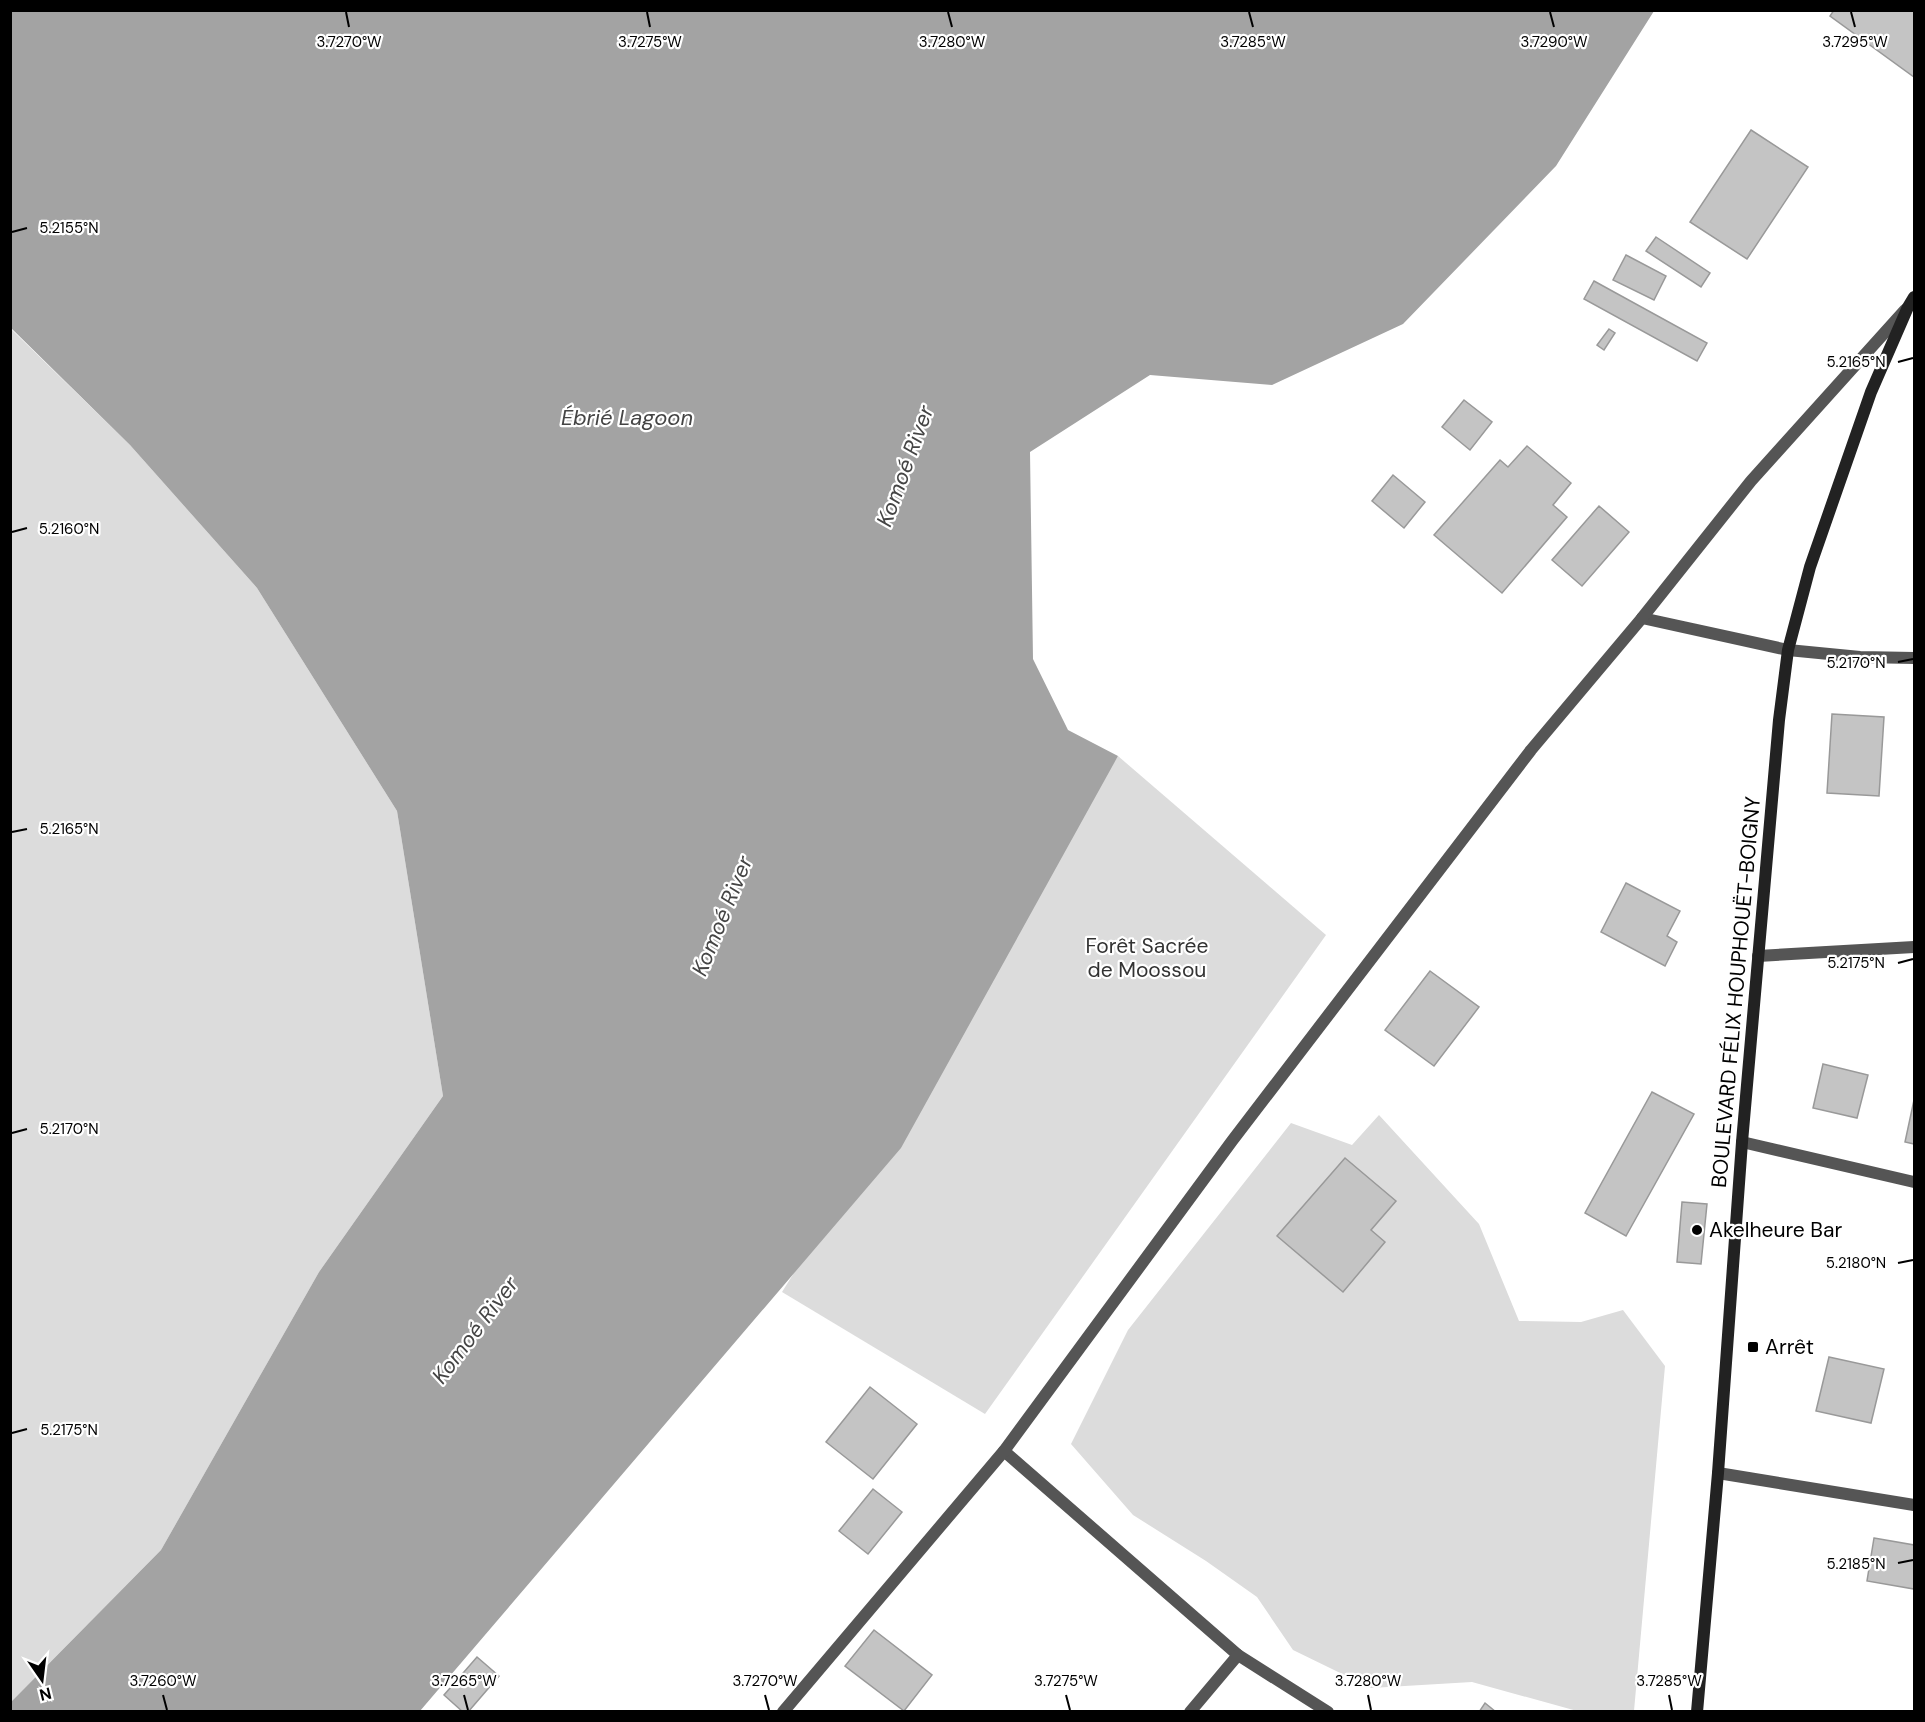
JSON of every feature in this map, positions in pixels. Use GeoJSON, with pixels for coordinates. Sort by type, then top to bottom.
{"type":"FeatureCollection","features":[{"type":"Feature","properties":{"kind":"street"},"geometry":{"type":"LineString","coordinates":[[783,1712],[1004,1451],[1233,1141],[1523,760],[1642,618],[1751,481],[1911,302]]}},
{"type":"Feature","properties":{"kind":"street","name":"BOULEVARD FÉLIX HOUPHOUËT-BOIGNY"},"geometry":{"type":"LineString","coordinates":[[1697,1712],[1718,1473],[1742,1142],[1779,720],[1788,650],[1809,567],[1834,494],[1871,392],[1911,302]]}},
{"type":"Feature","properties":{"kind":"street"},"geometry":{"type":"LineString","coordinates":[[1642,618],[1788,650],[1860,657],[1914,658]]}},
{"type":"Feature","properties":{"kind":"street"},"geometry":{"type":"LineString","coordinates":[[1758,956],[1914,946]]}},
{"type":"Feature","properties":{"kind":"street"},"geometry":{"type":"LineString","coordinates":[[1742,1142],[1914,1182]]}},
{"type":"Feature","properties":{"kind":"street"},"geometry":{"type":"LineString","coordinates":[[1004,1451],[1238,1655],[1328,1712]]}},
{"type":"Feature","properties":{"kind":"street"},"geometry":{"type":"LineString","coordinates":[[1718,1473],[1914,1505]]}},
{"type":"Feature","properties":{"kind":"street"},"geometry":{"type":"LineString","coordinates":[[1190,1712],[1238,1655]]}},
{"type":"Feature","properties":{"kind":"green space"},"geometry":{"type":"Polygon","coordinates":[[[10,328],[130,445],[257,588],[397,811],[443,1096],[319,1272],[161,1550],[11,1702],[10,328]]]}},
{"type":"Feature","properties":{"kind":"green space","name":"Forêt Sacrée de Moossou"},"geometry":{"type":"Polygon","coordinates":[[[1118,756],[1326,935],[985,1414],[782,1292],[1118,756]]]}},
{"type":"Feature","properties":{"kind":"green space"},"geometry":{"type":"Polygon","coordinates":[[[1379,1115],[1479,1224],[1519,1321],[1581,1322],[1623,1310],[1665,1366],[1634,1711],[1577,1711],[1472,1682],[1371,1688],[1293,1650],[1257,1597],[1206,1561],[1133,1515],[1071,1444],[1128,1330],[1291,1123],[1352,1145],[1379,1115]]]}},
{"type":"Feature","properties":{"kind":"water","name":"Ébrié Lagoon"},"geometry":{"type":"Polygon","coordinates":[[[11,10],[1654,11],[1556,166],[1403,324],[1272,385],[1150,375],[1030,452],[1033,659],[1068,730],[1118,756],[901,1148],[420,1711],[11,1711],[11,1702],[161,1550],[319,1272],[443,1096],[397,811],[257,588],[130,445],[11,328],[11,10]]]}},
{"type":"Feature","properties":{"kind":"building"},"geometry":{"type":"Polygon","coordinates":[[[1834,10],[1914,11],[1914,77],[1830,16],[1834,10]]]}},
{"type":"Feature","properties":{"kind":"building"},"geometry":{"type":"Polygon","coordinates":[[[1751,130],[1808,167],[1747,259],[1690,222],[1751,130]]]}},
{"type":"Feature","properties":{"kind":"building"},"geometry":{"type":"Polygon","coordinates":[[[1656,237],[1710,273],[1701,287],[1646,251],[1656,237]]]}},
{"type":"Feature","properties":{"kind":"building"},"geometry":{"type":"Polygon","coordinates":[[[1626,255],[1666,276],[1654,300],[1613,280],[1626,255]]]}},
{"type":"Feature","properties":{"kind":"building"},"geometry":{"type":"Polygon","coordinates":[[[1594,281],[1707,343],[1697,361],[1584,299],[1594,281]]]}},
{"type":"Feature","properties":{"kind":"building"},"geometry":{"type":"Polygon","coordinates":[[[1609,329],[1615,333],[1604,350],[1597,345],[1609,329]]]}},
{"type":"Feature","properties":{"kind":"building"},"geometry":{"type":"Polygon","coordinates":[[[1464,400],[1492,422],[1470,450],[1442,427],[1464,400]]]}},
{"type":"Feature","properties":{"kind":"building"},"geometry":{"type":"Polygon","coordinates":[[[1527,446],[1571,483],[1553,505],[1567,517],[1502,593],[1434,535],[1500,460],[1508,467],[1527,446]]]}},
{"type":"Feature","properties":{"kind":"building"},"geometry":{"type":"Polygon","coordinates":[[[1393,475],[1425,502],[1404,528],[1372,501],[1393,475]]]}},
{"type":"Feature","properties":{"kind":"building"},"geometry":{"type":"Polygon","coordinates":[[[1599,506],[1629,532],[1582,586],[1552,560],[1599,506]]]}},
{"type":"Feature","properties":{"kind":"building"},"geometry":{"type":"Polygon","coordinates":[[[1832,714],[1884,717],[1879,796],[1827,793],[1832,714]]]}},
{"type":"Feature","properties":{"kind":"building"},"geometry":{"type":"Polygon","coordinates":[[[1626,883],[1680,911],[1667,936],[1677,942],[1665,966],[1601,932],[1626,883]]]}},
{"type":"Feature","properties":{"kind":"building"},"geometry":{"type":"Polygon","coordinates":[[[1430,971],[1479,1007],[1434,1066],[1385,1030],[1430,971]]]}},
{"type":"Feature","properties":{"kind":"building"},"geometry":{"type":"Polygon","coordinates":[[[1823,1064],[1868,1075],[1857,1118],[1813,1108],[1823,1064]]]}},
{"type":"Feature","properties":{"kind":"building"},"geometry":{"type":"Polygon","coordinates":[[[1652,1092],[1694,1114],[1626,1236],[1585,1213],[1652,1092]]]}},
{"type":"Feature","properties":{"kind":"building"},"geometry":{"type":"Polygon","coordinates":[[[1914,1100],[1914,1144],[1905,1142],[1914,1100]]]}},
{"type":"Feature","properties":{"kind":"building"},"geometry":{"type":"Polygon","coordinates":[[[1345,1158],[1396,1201],[1371,1230],[1385,1242],[1343,1292],[1277,1236],[1345,1158]]]}},
{"type":"Feature","properties":{"kind":"building"},"geometry":{"type":"Polygon","coordinates":[[[1682,1202],[1707,1204],[1701,1264],[1677,1262],[1682,1202]]]}},
{"type":"Feature","properties":{"kind":"building"},"geometry":{"type":"Polygon","coordinates":[[[1829,1357],[1884,1369],[1871,1423],[1816,1411],[1829,1357]]]}},
{"type":"Feature","properties":{"kind":"building"},"geometry":{"type":"Polygon","coordinates":[[[870,1387],[917,1424],[873,1479],[826,1442],[870,1387]]]}},
{"type":"Feature","properties":{"kind":"building"},"geometry":{"type":"Polygon","coordinates":[[[873,1489],[902,1512],[868,1554],[839,1531],[873,1489]]]}},
{"type":"Feature","properties":{"kind":"building"},"geometry":{"type":"Polygon","coordinates":[[[1874,1538],[1914,1545],[1914,1589],[1867,1581],[1874,1538]]]}},
{"type":"Feature","properties":{"kind":"building"},"geometry":{"type":"Polygon","coordinates":[[[874,1630],[932,1675],[904,1711],[845,1666],[874,1630]]]}},
{"type":"Feature","properties":{"kind":"building"},"geometry":{"type":"Polygon","coordinates":[[[477,1657],[499,1676],[468,1712],[463,1712],[444,1695],[477,1657]]]}},
{"type":"Feature","properties":{"kind":"building"},"geometry":{"type":"Polygon","coordinates":[[[1485,1703],[1496,1712],[1479,1712],[1485,1703]]]}},
{"type":"Feature","properties":{"kind":"place","name":"Akelheure Bar"},"geometry":{"type":"Point","coordinates":[1697,1230]}},
{"type":"Feature","properties":{"kind":"place","name":"Arrêt"},"geometry":{"type":"Point","coordinates":[1753,1347]}},
{"type":"Feature","properties":{"kind":"water label","name":"Komoé River"},"geometry":{"type":"Point","coordinates":[905,466]}},
{"type":"Feature","properties":{"kind":"water label","name":"Komoé River"},"geometry":{"type":"Point","coordinates":[722,916]}},
{"type":"Feature","properties":{"kind":"water label","name":"Komoé River"},"geometry":{"type":"Point","coordinates":[475,1330]}}]}
